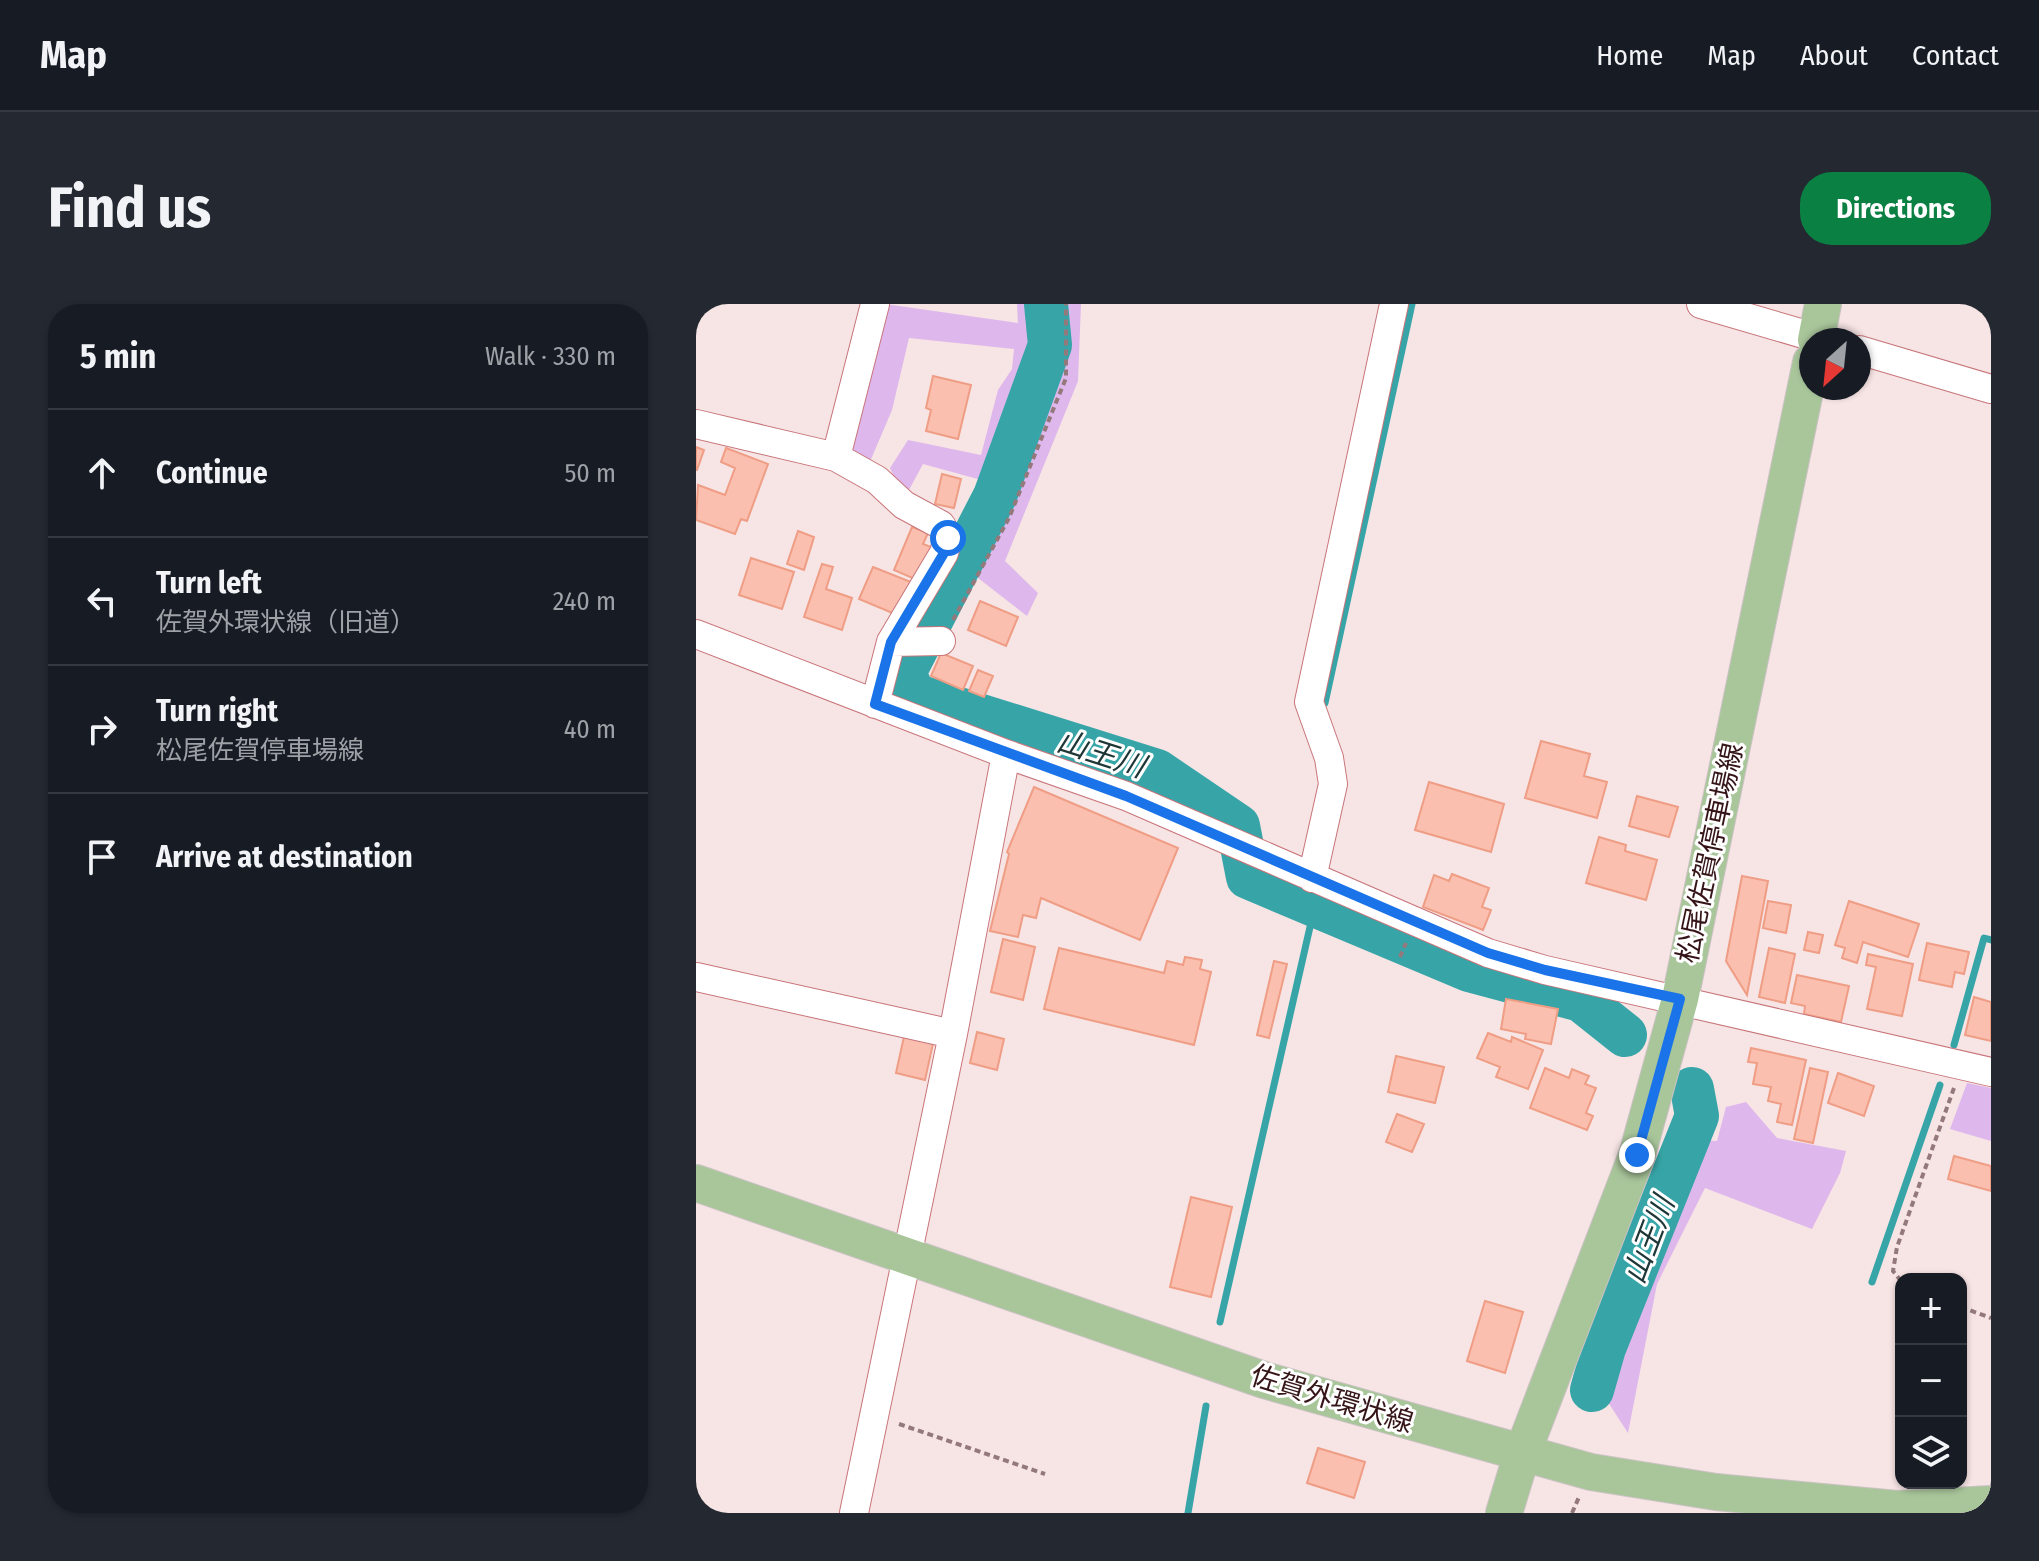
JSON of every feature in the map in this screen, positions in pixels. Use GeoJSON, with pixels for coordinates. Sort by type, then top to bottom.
{"type":"FeatureCollection","features":[{"type":"Feature","properties":{"kind":"main road","name":"松尾佐賀停車場線"},"geometry":{"type":"LineString","coordinates":[[1504,1513],[1522,1454],[1637,1155],[1680,999],[1805,400]]}},
{"type":"Feature","properties":{"kind":"main road","name":"佐賀外環状線"},"geometry":{"type":"LineString","coordinates":[[696,1183],[1264,1380],[1591,1472],[1716,1492],[1897,1509],[1991,1504]]}},
{"type":"Feature","properties":{"kind":"street"},"geometry":{"type":"LineString","coordinates":[[836,457],[875,304]]}},
{"type":"Feature","properties":{"kind":"street"},"geometry":{"type":"LineString","coordinates":[[1312,878],[1333,784],[1329,758],[1309,702],[1394,304]]}},
{"type":"Feature","properties":{"kind":"street"},"geometry":{"type":"LineString","coordinates":[[1701,304],[1799,332]]}},
{"type":"Feature","properties":{"kind":"street"},"geometry":{"type":"LineString","coordinates":[[1871,354],[1991,389]]}},
{"type":"Feature","properties":{"kind":"street"},"geometry":{"type":"LineString","coordinates":[[696,424],[836,457],[877,480],[904,505],[941,525],[948,538],[944,553],[891,642],[875,704]]}},
{"type":"Feature","properties":{"kind":"street"},"geometry":{"type":"LineString","coordinates":[[696,634],[1006,754],[1126,796],[1488,953],[1545,970],[1991,1072]]}},
{"type":"Feature","properties":{"kind":"street"},"geometry":{"type":"LineString","coordinates":[[891,642],[941,641]]}},
{"type":"Feature","properties":{"kind":"street"},"geometry":{"type":"LineString","coordinates":[[854,1513],[953,1034],[1006,754]]}},
{"type":"Feature","properties":{"kind":"street"},"geometry":{"type":"LineString","coordinates":[[696,977],[953,1034]]}},
{"type":"Feature","properties":{"kind":"path"},"geometry":{"type":"LineString","coordinates":[[941,641],[1009,518],[1066,378],[1066,304]]}},
{"type":"Feature","properties":{"kind":"path"},"geometry":{"type":"LineString","coordinates":[[1895,1274],[1897,1247],[1962,1066]]}},
{"type":"Feature","properties":{"kind":"path"},"geometry":{"type":"LineString","coordinates":[[1967,1309],[1991,1318]]}},
{"type":"Feature","properties":{"kind":"path"},"geometry":{"type":"LineString","coordinates":[[874,1416],[1045,1474]]}},
{"type":"Feature","properties":{"kind":"shaded area"},"geometry":{"type":"Polygon","coordinates":[[[885,304],[1018,323],[1017,304],[1036,304],[1040,345],[1024,392],[985,481],[923,464],[904,499],[890,468],[908,440],[981,455],[998,390],[1012,369],[1014,349],[909,338],[892,410],[869,464],[846,452],[885,304]]]}},
{"type":"Feature","properties":{"kind":"shaded area"},"geometry":{"type":"Polygon","coordinates":[[[1055,304],[1081,304],[1078,381],[1005,561],[1038,593],[1027,616],[969,571],[1045,413],[1057,356],[1055,304]]]}},
{"type":"Feature","properties":{"kind":"shaded area"},"geometry":{"type":"Polygon","coordinates":[[[1967,1083],[1991,1088],[1991,1141],[1950,1129],[1967,1083]]]}},
{"type":"Feature","properties":{"kind":"shaded area"},"geometry":{"type":"Polygon","coordinates":[[[1746,1102],[1777,1138],[1846,1151],[1840,1173],[1812,1229],[1705,1188],[1657,1284],[1628,1433],[1606,1399],[1635,1298],[1698,1140],[1717,1141],[1726,1107],[1746,1102]]]}},
{"type":"Feature","properties":{"kind":"building"},"geometry":{"type":"Polygon","coordinates":[[[933,376],[971,385],[958,439],[926,431],[931,410],[926,408],[933,376]]]}},
{"type":"Feature","properties":{"kind":"building"},"geometry":{"type":"Polygon","coordinates":[[[696,447],[704,450],[697,470],[696,470],[696,447]]]}},
{"type":"Feature","properties":{"kind":"building"},"geometry":{"type":"Polygon","coordinates":[[[726,448],[768,464],[747,521],[741,519],[735,534],[696,520],[698,485],[725,495],[735,468],[721,462],[726,448]]]}},
{"type":"Feature","properties":{"kind":"building"},"geometry":{"type":"Polygon","coordinates":[[[942,474],[961,479],[954,508],[935,504],[942,474]]]}},
{"type":"Feature","properties":{"kind":"building"},"geometry":{"type":"Polygon","coordinates":[[[912,527],[928,533],[923,544],[931,547],[917,580],[894,570],[912,527]]]}},
{"type":"Feature","properties":{"kind":"building"},"geometry":{"type":"Polygon","coordinates":[[[798,531],[814,537],[804,570],[787,564],[798,531]]]}},
{"type":"Feature","properties":{"kind":"building"},"geometry":{"type":"Polygon","coordinates":[[[751,558],[794,572],[782,609],[739,595],[751,558]]]}},
{"type":"Feature","properties":{"kind":"building"},"geometry":{"type":"Polygon","coordinates":[[[822,564],[833,567],[826,589],[852,598],[842,630],[804,617],[822,564]]]}},
{"type":"Feature","properties":{"kind":"building"},"geometry":{"type":"Polygon","coordinates":[[[873,567],[911,582],[897,615],[859,599],[873,567]]]}},
{"type":"Feature","properties":{"kind":"building"},"geometry":{"type":"Polygon","coordinates":[[[980,601],[1018,617],[1006,646],[968,630],[980,601]]]}},
{"type":"Feature","properties":{"kind":"building"},"geometry":{"type":"Polygon","coordinates":[[[941,653],[973,666],[963,690],[931,676],[941,653]]]}},
{"type":"Feature","properties":{"kind":"building"},"geometry":{"type":"Polygon","coordinates":[[[978,670],[993,676],[984,697],[969,691],[978,670]]]}},
{"type":"Feature","properties":{"kind":"building"},"geometry":{"type":"Polygon","coordinates":[[[1541,741],[1590,754],[1584,776],[1607,782],[1597,818],[1525,798],[1541,741]]]}},
{"type":"Feature","properties":{"kind":"building"},"geometry":{"type":"Polygon","coordinates":[[[1429,782],[1504,804],[1491,852],[1415,830],[1429,782]]]}},
{"type":"Feature","properties":{"kind":"building"},"geometry":{"type":"Polygon","coordinates":[[[1034,787],[1178,848],[1140,940],[1041,898],[1036,918],[1023,915],[1018,937],[990,931],[1007,852],[1034,787]]]}},
{"type":"Feature","properties":{"kind":"building"},"geometry":{"type":"Polygon","coordinates":[[[1637,796],[1678,807],[1669,837],[1629,826],[1637,796]]]}},
{"type":"Feature","properties":{"kind":"building"},"geometry":{"type":"Polygon","coordinates":[[[1599,837],[1626,845],[1625,851],[1657,860],[1646,900],[1586,883],[1599,837]]]}},
{"type":"Feature","properties":{"kind":"building"},"geometry":{"type":"Polygon","coordinates":[[[1452,874],[1489,888],[1482,907],[1491,910],[1483,930],[1423,907],[1434,875],[1449,881],[1452,874]]]}},
{"type":"Feature","properties":{"kind":"building"},"geometry":{"type":"Polygon","coordinates":[[[1742,876],[1768,881],[1747,995],[1726,961],[1742,876]]]}},
{"type":"Feature","properties":{"kind":"building"},"geometry":{"type":"Polygon","coordinates":[[[1768,901],[1791,905],[1786,933],[1763,928],[1768,901]]]}},
{"type":"Feature","properties":{"kind":"building"},"geometry":{"type":"Polygon","coordinates":[[[1849,901],[1919,924],[1908,957],[1863,942],[1857,963],[1842,958],[1845,948],[1835,945],[1849,901]]]}},
{"type":"Feature","properties":{"kind":"building"},"geometry":{"type":"Polygon","coordinates":[[[1808,932],[1823,935],[1819,953],[1804,950],[1808,932]]]}},
{"type":"Feature","properties":{"kind":"building"},"geometry":{"type":"Polygon","coordinates":[[[1003,939],[1035,947],[1023,1000],[991,992],[1003,939]]]}},
{"type":"Feature","properties":{"kind":"building"},"geometry":{"type":"Polygon","coordinates":[[[1927,943],[1969,952],[1964,974],[1955,972],[1952,987],[1919,980],[1927,943]]]}},
{"type":"Feature","properties":{"kind":"building"},"geometry":{"type":"Polygon","coordinates":[[[1059,948],[1164,973],[1167,961],[1183,965],[1185,957],[1202,960],[1200,969],[1211,972],[1194,1045],[1044,1009],[1059,948]]]}},
{"type":"Feature","properties":{"kind":"building"},"geometry":{"type":"Polygon","coordinates":[[[1769,948],[1795,954],[1785,1003],[1759,997],[1769,948]]]}},
{"type":"Feature","properties":{"kind":"building"},"geometry":{"type":"Polygon","coordinates":[[[1868,954],[1913,964],[1902,1016],[1867,1009],[1876,967],[1866,965],[1868,954]]]}},
{"type":"Feature","properties":{"kind":"building"},"geometry":{"type":"Polygon","coordinates":[[[1274,961],[1287,964],[1269,1038],[1257,1035],[1274,961]]]}},
{"type":"Feature","properties":{"kind":"building"},"geometry":{"type":"Polygon","coordinates":[[[1797,975],[1849,986],[1841,1022],[1804,1014],[1805,1006],[1791,1003],[1797,975]]]}},
{"type":"Feature","properties":{"kind":"building"},"geometry":{"type":"Polygon","coordinates":[[[1974,997],[1991,1002],[1991,1041],[1965,1035],[1974,997]]]}},
{"type":"Feature","properties":{"kind":"building"},"geometry":{"type":"Polygon","coordinates":[[[1506,999],[1558,1009],[1551,1044],[1525,1039],[1526,1034],[1501,1029],[1506,999]]]}},
{"type":"Feature","properties":{"kind":"building"},"geometry":{"type":"Polygon","coordinates":[[[905,1032],[934,1039],[925,1080],[896,1073],[905,1032]]]}},
{"type":"Feature","properties":{"kind":"building"},"geometry":{"type":"Polygon","coordinates":[[[977,1032],[1004,1039],[997,1070],[970,1063],[977,1032]]]}},
{"type":"Feature","properties":{"kind":"building"},"geometry":{"type":"Polygon","coordinates":[[[1488,1033],[1511,1042],[1512,1037],[1543,1050],[1528,1089],[1496,1077],[1500,1067],[1477,1058],[1488,1033]]]}},
{"type":"Feature","properties":{"kind":"building"},"geometry":{"type":"Polygon","coordinates":[[[1751,1048],[1806,1060],[1792,1125],[1777,1122],[1781,1104],[1768,1101],[1771,1087],[1753,1084],[1757,1063],[1748,1062],[1751,1048]]]}},
{"type":"Feature","properties":{"kind":"building"},"geometry":{"type":"Polygon","coordinates":[[[1396,1056],[1444,1067],[1435,1103],[1388,1092],[1396,1056]]]}},
{"type":"Feature","properties":{"kind":"building"},"geometry":{"type":"Polygon","coordinates":[[[1545,1068],[1569,1078],[1572,1069],[1589,1076],[1585,1084],[1596,1088],[1586,1113],[1593,1116],[1587,1130],[1530,1108],[1545,1068]]]}},
{"type":"Feature","properties":{"kind":"building"},"geometry":{"type":"Polygon","coordinates":[[[1810,1068],[1828,1072],[1813,1143],[1794,1139],[1810,1068]]]}},
{"type":"Feature","properties":{"kind":"building"},"geometry":{"type":"Polygon","coordinates":[[[1838,1073],[1874,1086],[1864,1116],[1828,1103],[1838,1073]]]}},
{"type":"Feature","properties":{"kind":"building"},"geometry":{"type":"Polygon","coordinates":[[[1397,1114],[1424,1124],[1412,1152],[1386,1142],[1397,1114]]]}},
{"type":"Feature","properties":{"kind":"building"},"geometry":{"type":"Polygon","coordinates":[[[1954,1156],[1991,1166],[1991,1191],[1948,1179],[1954,1156]]]}},
{"type":"Feature","properties":{"kind":"building"},"geometry":{"type":"Polygon","coordinates":[[[1191,1197],[1232,1207],[1211,1297],[1170,1287],[1191,1197]]]}},
{"type":"Feature","properties":{"kind":"building"},"geometry":{"type":"Polygon","coordinates":[[[1485,1301],[1523,1312],[1505,1373],[1467,1361],[1485,1301]]]}},
{"type":"Feature","properties":{"kind":"building"},"geometry":{"type":"Polygon","coordinates":[[[1318,1448],[1365,1462],[1354,1498],[1307,1483],[1318,1448]]]}},
{"type":"Feature","properties":{"kind":"waterway","name":"山王川"},"geometry":{"type":"LineString","coordinates":[[1046,304],[1050,345],[995,496],[904,673],[914,695],[1157,771],[1238,826],[1248,877],[1469,970],[1581,1000],[1625,1035]]}},
{"type":"Feature","properties":{"kind":"waterway"},"geometry":{"type":"LineString","coordinates":[[1325,703],[1412,304]]}},
{"type":"Feature","properties":{"kind":"waterway"},"geometry":{"type":"LineString","coordinates":[[1220,1322],[1315,905]]}},
{"type":"Feature","properties":{"kind":"waterway"},"geometry":{"type":"LineString","coordinates":[[1954,1045],[1984,938],[1991,940]]}},
{"type":"Feature","properties":{"kind":"waterway"},"geometry":{"type":"LineString","coordinates":[[1872,1282],[1940,1085]]}},
{"type":"Feature","properties":{"kind":"waterway","name":"山王川"},"geometry":{"type":"LineString","coordinates":[[1592,1390],[1604,1348],[1697,1116],[1692,1089]]}},
{"type":"Feature","properties":{"kind":"waterway"},"geometry":{"type":"LineString","coordinates":[[1188,1513],[1206,1406]]}},
{"type":"Feature","properties":{"kind":"route"},"geometry":{"type":"LineString","coordinates":[[948,538],[944,553],[891,642],[875,704],[1126,796],[1488,953],[1545,970],[1680,999],[1637,1155]]}}]}
